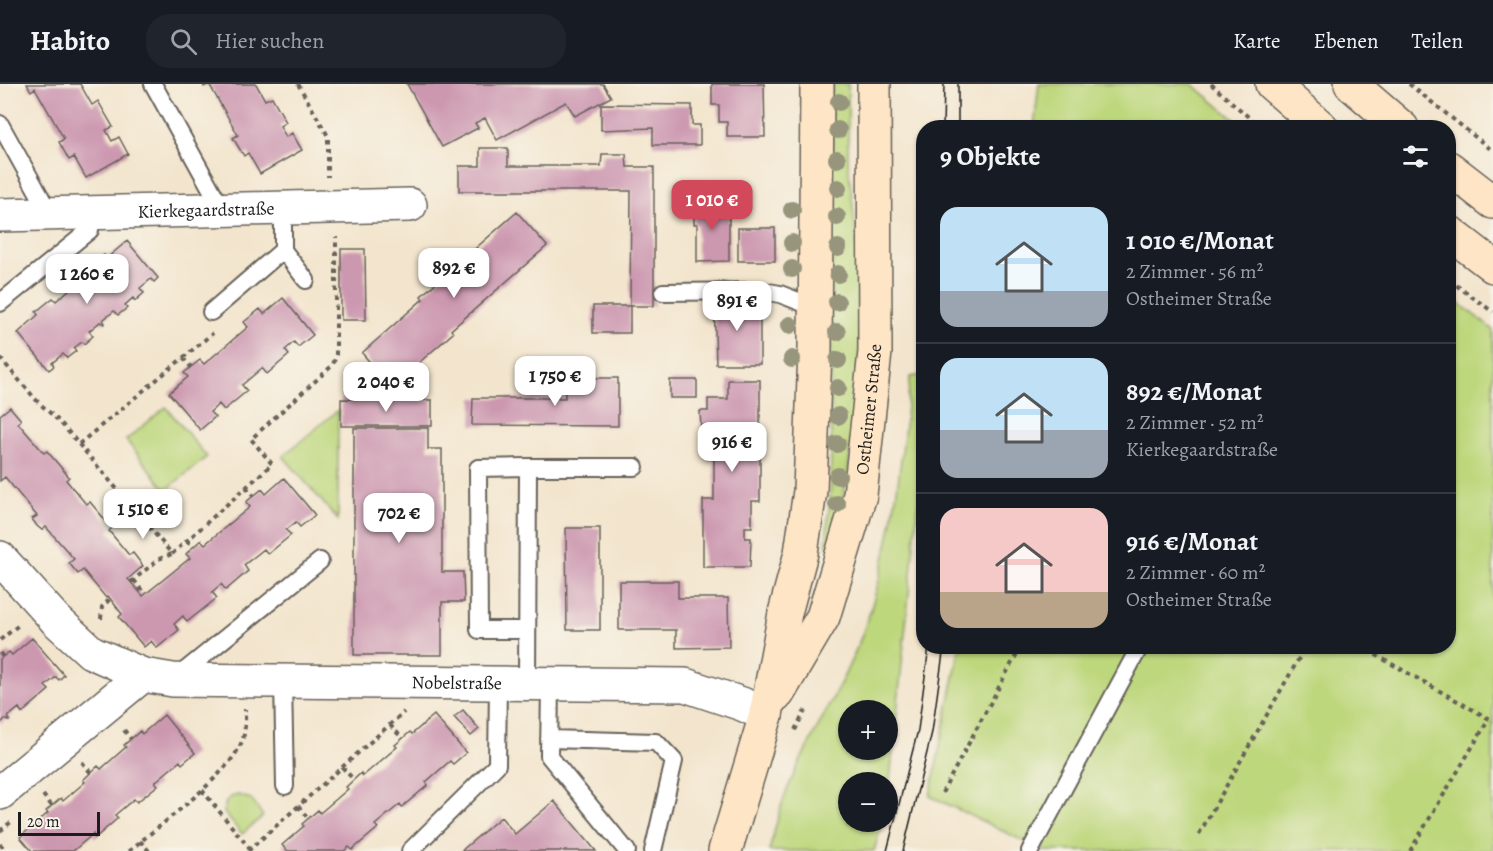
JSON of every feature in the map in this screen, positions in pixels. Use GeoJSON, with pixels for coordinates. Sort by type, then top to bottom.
{"type":"FeatureCollection","features":[{"type":"Feature","properties":{"kind":"main road","name":"Ostheimer Straße"},"geometry":{"type":"LineString","coordinates":[[725,851],[765,715],[785,613],[803,539],[810,491],[816,308],[817,84]]}},
{"type":"Feature","properties":{"kind":"main road","name":"Ostheimer Straße"},"geometry":{"type":"LineString","coordinates":[[765,715],[823,617],[860,495],[875,352],[874,84]]}},
{"type":"Feature","properties":{"kind":"main road"},"geometry":{"type":"LineString","coordinates":[[1272,84],[1313,120]]}},
{"type":"Feature","properties":{"kind":"main road"},"geometry":{"type":"LineString","coordinates":[[1351,84],[1393,120]]}},
{"type":"Feature","properties":{"kind":"main road"},"geometry":{"type":"LineString","coordinates":[[1456,173],[1493,202]]}},
{"type":"Feature","properties":{"kind":"main road"},"geometry":{"type":"LineString","coordinates":[[1456,237],[1493,266]]}},
{"type":"Feature","properties":{"kind":"main road"},"geometry":{"type":"LineString","coordinates":[[803,539],[823,560],[830,562],[840,560]]}},
{"type":"Feature","properties":{"kind":"street","name":"Kierkegaardstraße"},"geometry":{"type":"LineString","coordinates":[[0,215],[410,205]]}},
{"type":"Feature","properties":{"kind":"street","name":"Nobelstraße"},"geometry":{"type":"LineString","coordinates":[[0,558],[56,620],[91,652],[158,677],[244,681],[685,685],[742,704],[765,715]]}},
{"type":"Feature","properties":{"kind":"street"},"geometry":{"type":"LineString","coordinates":[[0,793],[158,677]]}},
{"type":"Feature","properties":{"kind":"lane"},"geometry":{"type":"LineString","coordinates":[[153,84],[222,209]]}},
{"type":"Feature","properties":{"kind":"lane"},"geometry":{"type":"LineString","coordinates":[[0,124],[50,213]]}},
{"type":"Feature","properties":{"kind":"lane"},"geometry":{"type":"LineString","coordinates":[[283,209],[283,250],[306,280]]}},
{"type":"Feature","properties":{"kind":"lane"},"geometry":{"type":"LineString","coordinates":[[0,303],[90,230],[90,213]]}},
{"type":"Feature","properties":{"kind":"lane"},"geometry":{"type":"LineString","coordinates":[[212,312],[283,250]]}},
{"type":"Feature","properties":{"kind":"lane"},"geometry":{"type":"LineString","coordinates":[[663,292],[763,291],[780,294],[816,308]]}},
{"type":"Feature","properties":{"kind":"lane"},"geometry":{"type":"LineString","coordinates":[[410,851],[497,765],[525,683],[528,467]]}},
{"type":"Feature","properties":{"kind":"lane"},"geometry":{"type":"LineString","coordinates":[[527,630],[479,630],[478,468],[635,467]]}},
{"type":"Feature","properties":{"kind":"lane"},"geometry":{"type":"LineString","coordinates":[[158,677],[320,561]]}},
{"type":"Feature","properties":{"kind":"lane"},"geometry":{"type":"LineString","coordinates":[[1030,851],[1136,654]]}},
{"type":"Feature","properties":{"kind":"lane"},"geometry":{"type":"LineString","coordinates":[[283,681],[285,786]]}},
{"type":"Feature","properties":{"kind":"lane"},"geometry":{"type":"LineString","coordinates":[[525,683],[549,739],[549,756],[627,851]]}},
{"type":"Feature","properties":{"kind":"lane"},"geometry":{"type":"LineString","coordinates":[[549,739],[656,742],[674,761],[653,851]]}},
{"type":"Feature","properties":{"kind":"path"},"geometry":{"type":"LineString","coordinates":[[145,595],[133,581],[159,559],[172,554],[272,464],[250,439],[333,365],[336,355],[328,136],[298,84]]}},
{"type":"Feature","properties":{"kind":"path"},"geometry":{"type":"LineString","coordinates":[[1211,84],[1252,120]]}},
{"type":"Feature","properties":{"kind":"path"},"geometry":{"type":"LineString","coordinates":[[1409,84],[1454,120]]}},
{"type":"Feature","properties":{"kind":"path"},"geometry":{"type":"LineString","coordinates":[[1456,121],[1493,151]]}},
{"type":"Feature","properties":{"kind":"path"},"geometry":{"type":"LineString","coordinates":[[1456,285],[1493,312]]}},
{"type":"Feature","properties":{"kind":"path"},"geometry":{"type":"LineString","coordinates":[[79,444],[219,329]]}},
{"type":"Feature","properties":{"kind":"path"},"geometry":{"type":"LineString","coordinates":[[0,358],[38,402],[60,422],[172,554]]}},
{"type":"Feature","properties":{"kind":"path"},"geometry":{"type":"LineString","coordinates":[[183,358],[190,368]]}},
{"type":"Feature","properties":{"kind":"path"},"geometry":{"type":"LineString","coordinates":[[246,487],[254,496]]}},
{"type":"Feature","properties":{"kind":"path"},"geometry":{"type":"LineString","coordinates":[[187,540],[193,548]]}},
{"type":"Feature","properties":{"kind":"path"},"geometry":{"type":"LineString","coordinates":[[942,793],[1017,654]]}},
{"type":"Feature","properties":{"kind":"path"},"geometry":{"type":"LineString","coordinates":[[1199,834],[1300,654]]}},
{"type":"Feature","properties":{"kind":"path"},"geometry":{"type":"LineString","coordinates":[[1374,654],[1491,720],[1410,851]]}},
{"type":"Feature","properties":{"kind":"path"},"geometry":{"type":"LineString","coordinates":[[129,851],[228,764],[242,743],[244,681]]}},
{"type":"Feature","properties":{"kind":"path"},"geometry":{"type":"LineString","coordinates":[[202,789],[249,850],[438,683]]}},
{"type":"Feature","properties":{"kind":"path"},"geometry":{"type":"LineString","coordinates":[[390,725],[403,739]]}},
{"type":"Feature","properties":{"kind":"path"},"geometry":{"type":"LineString","coordinates":[[120,726],[131,739]]}},
{"type":"Feature","properties":{"kind":"path"},"geometry":{"type":"LineString","coordinates":[[80,761],[91,773]]}},
{"type":"Feature","properties":{"kind":"path"},"geometry":{"type":"LineString","coordinates":[[342,767],[354,780]]}},
{"type":"Feature","properties":{"kind":"path"},"geometry":{"type":"LineString","coordinates":[[43,794],[52,806]]}},
{"type":"Feature","properties":{"kind":"path"},"geometry":{"type":"LineString","coordinates":[[298,806],[308,818]]}},
{"type":"Feature","properties":{"kind":"path"},"geometry":{"type":"LineString","coordinates":[[140,841],[148,851]]}},
{"type":"Feature","properties":{"kind":"path"},"geometry":{"type":"LineString","coordinates":[[0,844],[6,851]]}},
{"type":"Feature","properties":{"kind":"green space"},"geometry":{"type":"Polygon","coordinates":[[[832,84],[848,84],[848,162],[862,286],[859,360],[848,472],[837,532],[828,548],[826,545],[831,484],[832,84]]]}},
{"type":"Feature","properties":{"kind":"green space"},"geometry":{"type":"Polygon","coordinates":[[[1039,84],[1192,84],[1236,120],[1035,120],[1039,84]]]}},
{"type":"Feature","properties":{"kind":"green space"},"geometry":{"type":"Polygon","coordinates":[[[1456,301],[1493,330],[1493,851],[1044,851],[930,796],[959,654],[1456,654],[1456,301]]]}},
{"type":"Feature","properties":{"kind":"green space"},"geometry":{"type":"Polygon","coordinates":[[[916,376],[916,525],[898,702],[898,700],[838,700],[838,760],[892,760],[891,772],[838,772],[838,832],[879,832],[874,851],[769,851],[787,790],[849,666],[866,624],[883,563],[895,502],[910,377],[916,376]]]}},
{"type":"Feature","properties":{"kind":"green space"},"geometry":{"type":"Polygon","coordinates":[[[166,407],[207,457],[166,490],[126,440],[166,407]]]}},
{"type":"Feature","properties":{"kind":"green space"},"geometry":{"type":"Polygon","coordinates":[[[338,410],[338,520],[283,456],[338,410]]]}},
{"type":"Feature","properties":{"kind":"green space"},"geometry":{"type":"Polygon","coordinates":[[[238,795],[251,799],[263,816],[242,834],[224,813],[227,801],[238,795]]]}},
{"type":"Feature","properties":{"kind":"building"},"geometry":{"type":"Polygon","coordinates":[[[27,84],[80,84],[92,105],[98,101],[113,127],[106,130],[112,141],[119,137],[128,154],[86,178],[74,157],[69,160],[59,142],[64,139],[35,88],[31,91],[27,84]]]}},
{"type":"Feature","properties":{"kind":"building"},"geometry":{"type":"Polygon","coordinates":[[[209,84],[256,84],[265,100],[272,97],[286,122],[280,126],[286,137],[292,133],[302,150],[260,174],[248,153],[244,156],[233,138],[238,135],[209,84]]]}},
{"type":"Feature","properties":{"kind":"building"},"geometry":{"type":"Polygon","coordinates":[[[407,84],[603,84],[611,97],[575,116],[566,102],[497,140],[485,118],[475,123],[478,128],[442,147],[407,84]]]}},
{"type":"Feature","properties":{"kind":"building"},"geometry":{"type":"Polygon","coordinates":[[[712,84],[764,84],[765,137],[727,137],[727,122],[719,122],[719,105],[712,105],[712,84]]]}},
{"type":"Feature","properties":{"kind":"building"},"geometry":{"type":"Polygon","coordinates":[[[601,104],[692,105],[692,125],[700,125],[700,145],[653,145],[653,128],[601,130],[601,104]]]}},
{"type":"Feature","properties":{"kind":"building"},"geometry":{"type":"Polygon","coordinates":[[[480,148],[508,148],[508,166],[601,166],[602,154],[626,154],[627,167],[654,167],[654,306],[630,306],[631,191],[459,191],[459,166],[480,166],[480,148]]]}},
{"type":"Feature","properties":{"kind":"building"},"geometry":{"type":"Polygon","coordinates":[[[694,202],[729,203],[729,261],[697,262],[697,224],[694,224],[694,202]]]}},
{"type":"Feature","properties":{"kind":"building"},"geometry":{"type":"Polygon","coordinates":[[[517,212],[547,246],[451,330],[453,333],[391,387],[362,353],[423,299],[421,296],[517,212]]]}},
{"type":"Feature","properties":{"kind":"building"},"geometry":{"type":"Polygon","coordinates":[[[738,228],[775,228],[775,261],[738,261],[738,228]]]}},
{"type":"Feature","properties":{"kind":"building"},"geometry":{"type":"Polygon","coordinates":[[[127,241],[158,278],[154,282],[151,279],[140,288],[144,293],[135,301],[133,298],[125,305],[127,308],[118,315],[114,311],[103,320],[104,324],[100,322],[89,331],[93,336],[84,344],[82,342],[74,348],[76,351],[67,358],[63,354],[52,363],[54,366],[49,370],[18,333],[38,315],[36,312],[43,306],[53,298],[56,301],[90,272],[87,269],[104,255],[107,258],[127,241]]]}},
{"type":"Feature","properties":{"kind":"building"},"geometry":{"type":"Polygon","coordinates":[[[341,249],[365,249],[366,320],[341,320],[341,249]]]}},
{"type":"Feature","properties":{"kind":"building"},"geometry":{"type":"Polygon","coordinates":[[[283,298],[313,335],[298,347],[294,342],[285,350],[289,355],[267,374],[262,368],[242,385],[247,391],[224,410],[219,404],[210,412],[215,417],[200,430],[169,393],[188,377],[184,373],[191,367],[200,360],[204,364],[248,327],[244,322],[260,309],[264,314],[283,298]]]}},
{"type":"Feature","properties":{"kind":"building"},"geometry":{"type":"Polygon","coordinates":[[[714,300],[760,301],[760,364],[716,364],[714,300]]]}},
{"type":"Feature","properties":{"kind":"building"},"geometry":{"type":"Polygon","coordinates":[[[593,306],[630,306],[630,333],[593,333],[593,306]]]}},
{"type":"Feature","properties":{"kind":"building"},"geometry":{"type":"Polygon","coordinates":[[[532,365],[552,365],[552,380],[532,380],[532,365]]]}},
{"type":"Feature","properties":{"kind":"building"},"geometry":{"type":"Polygon","coordinates":[[[565,378],[618,378],[618,426],[472,425],[473,398],[565,398],[565,378]]]}},
{"type":"Feature","properties":{"kind":"building"},"geometry":{"type":"Polygon","coordinates":[[[670,380],[697,380],[697,398],[670,398],[670,380]]]}},
{"type":"Feature","properties":{"kind":"building"},"geometry":{"type":"Polygon","coordinates":[[[728,380],[760,380],[760,501],[752,501],[752,527],[745,527],[745,538],[751,538],[750,567],[703,567],[703,500],[714,500],[714,459],[707,459],[707,444],[702,444],[700,411],[708,411],[708,399],[728,399],[728,380]]]}},
{"type":"Feature","properties":{"kind":"building"},"geometry":{"type":"Polygon","coordinates":[[[341,399],[432,400],[432,426],[341,426],[341,399]]]}},
{"type":"Feature","properties":{"kind":"building"},"geometry":{"type":"Polygon","coordinates":[[[10,407],[21,420],[18,423],[44,453],[47,451],[69,477],[66,480],[86,504],[90,502],[112,528],[109,531],[129,555],[133,553],[143,566],[128,579],[143,596],[190,558],[186,554],[201,540],[205,544],[250,507],[246,502],[262,489],[266,494],[284,478],[315,515],[300,527],[296,522],[286,530],[291,535],[268,554],[264,549],[244,565],[248,571],[226,590],[221,584],[212,592],[217,598],[187,622],[183,616],[174,624],[179,630],[157,648],[151,641],[144,647],[119,617],[122,614],[108,596],[106,598],[83,570],[78,574],[69,563],[74,559],[46,527],[42,530],[37,526],[32,519],[37,516],[5,477],[0,481],[0,415],[10,407]]]}},
{"type":"Feature","properties":{"kind":"building"},"geometry":{"type":"Polygon","coordinates":[[[354,428],[428,428],[428,449],[442,449],[442,572],[463,572],[464,602],[442,602],[442,655],[354,655],[354,428]]]}},
{"type":"Feature","properties":{"kind":"building"},"geometry":{"type":"Polygon","coordinates":[[[566,528],[600,528],[600,630],[567,630],[566,528]]]}},
{"type":"Feature","properties":{"kind":"building"},"geometry":{"type":"Polygon","coordinates":[[[619,581],[678,581],[678,598],[728,598],[729,647],[676,648],[676,630],[619,630],[619,581]]]}},
{"type":"Feature","properties":{"kind":"building"},"geometry":{"type":"Polygon","coordinates":[[[32,638],[64,675],[59,680],[56,677],[45,686],[49,690],[22,713],[19,708],[8,717],[9,721],[5,719],[0,724],[0,659],[9,652],[12,655],[32,638]]]}},
{"type":"Feature","properties":{"kind":"building"},"geometry":{"type":"Polygon","coordinates":[[[463,710],[479,729],[471,736],[454,717],[463,710]]]}},
{"type":"Feature","properties":{"kind":"building"},"geometry":{"type":"Polygon","coordinates":[[[164,715],[195,753],[182,764],[180,761],[155,782],[158,785],[137,802],[134,799],[115,815],[118,818],[95,838],[93,834],[73,851],[32,851],[20,837],[48,813],[46,811],[61,798],[63,801],[85,782],[83,780],[98,766],[101,769],[140,731],[142,734],[164,715]]]}},
{"type":"Feature","properties":{"kind":"building"},"geometry":{"type":"Polygon","coordinates":[[[434,715],[466,753],[453,764],[450,761],[426,782],[428,785],[402,807],[400,804],[375,825],[378,828],[352,850],[349,847],[344,851],[288,851],[282,845],[318,810],[320,813],[348,789],[346,787],[361,773],[363,776],[397,747],[395,745],[410,732],[412,734],[434,715]]]}},
{"type":"Feature","properties":{"kind":"building"},"geometry":{"type":"Polygon","coordinates":[[[554,801],[596,851],[461,851],[501,817],[515,834],[554,801]]]}},
{"type":"Feature","properties":{"kind":"tram line"},"geometry":{"type":"LineString","coordinates":[[943,120],[944,84]]}},
{"type":"Feature","properties":{"kind":"tram line"},"geometry":{"type":"LineString","coordinates":[[958,84],[958,120]]}},
{"type":"Feature","properties":{"kind":"tram line"},"geometry":{"type":"LineString","coordinates":[[887,851],[918,730],[928,654]]}},
{"type":"Feature","properties":{"kind":"tram line"},"geometry":{"type":"LineString","coordinates":[[903,851],[932,732],[943,654]]}}]}
